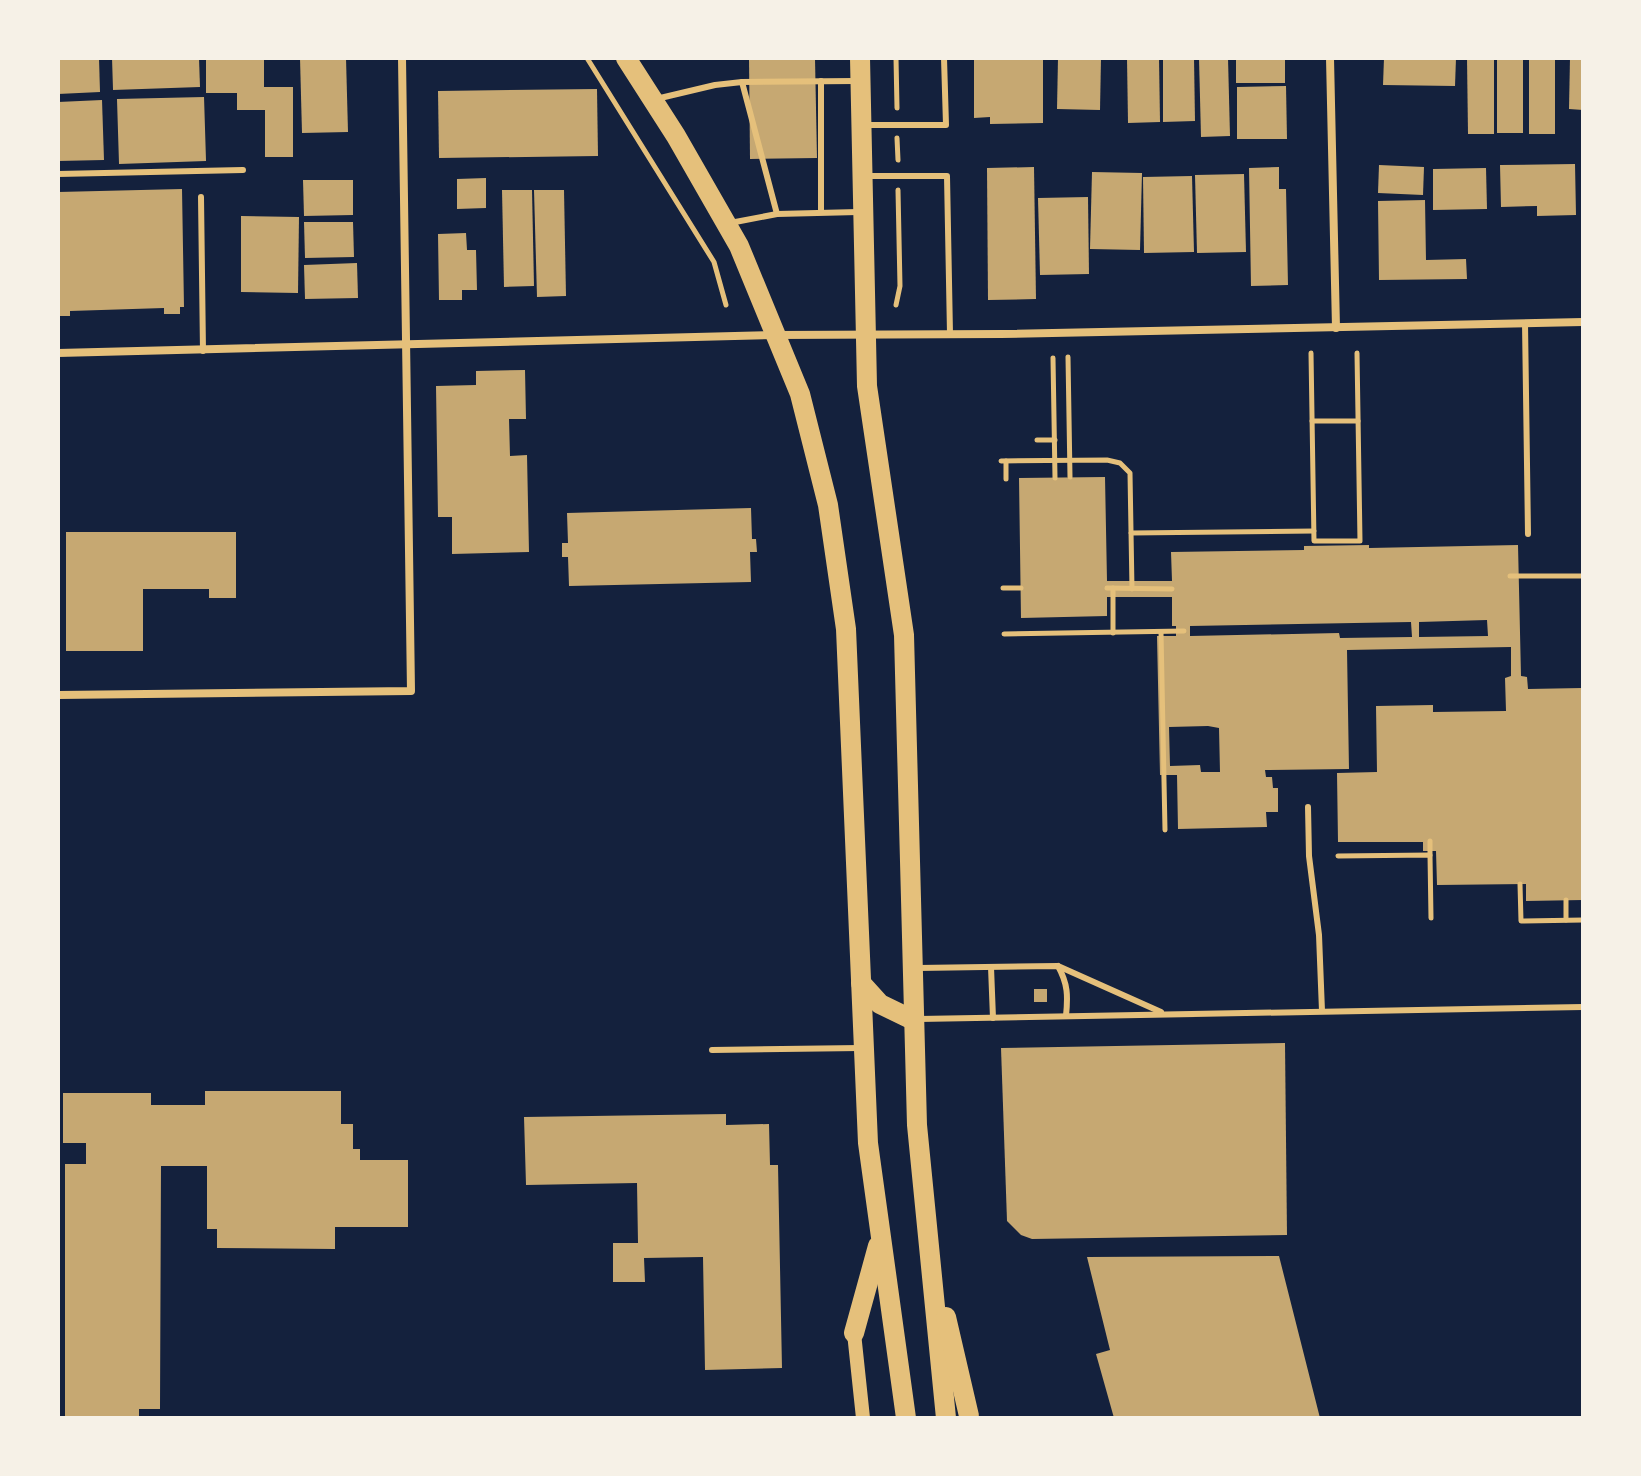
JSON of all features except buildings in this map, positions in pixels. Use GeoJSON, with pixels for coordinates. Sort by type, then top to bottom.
{"type":"FeatureCollection","features":[{"type":"Feature","properties":{"kind":"main road"},"geometry":{"type":"LineString","coordinates":[[626,58],[739,246],[800,394],[825,492],[846,629],[868,1143],[906,1418]]}},
{"type":"Feature","properties":{"kind":"main road"},"geometry":{"type":"LineString","coordinates":[[860,58],[865,334],[873,438],[904,635],[917,1125],[946,1418]]}},
{"type":"Feature","properties":{"kind":"main road"},"geometry":{"type":"LineString","coordinates":[[861,983],[880,1004],[913,1020]]}},
{"type":"Feature","properties":{"kind":"main road"},"geometry":{"type":"LineString","coordinates":[[854,1333],[880,1238]]}},
{"type":"Feature","properties":{"kind":"main road"},"geometry":{"type":"LineString","coordinates":[[927,1240],[970,1417]]}},
{"type":"Feature","properties":{"kind":"street"},"geometry":{"type":"LineString","coordinates":[[58,695],[411,691],[402,58]]}},
{"type":"Feature","properties":{"kind":"street"},"geometry":{"type":"LineString","coordinates":[[1330,58],[1336,328]]}},
{"type":"Feature","properties":{"kind":"street"},"geometry":{"type":"LineString","coordinates":[[58,353],[776,335],[1583,322]]}},
{"type":"Feature","properties":{"kind":"street"},"geometry":{"type":"LineString","coordinates":[[854,1333],[863,1418]]}},
{"type":"Feature","properties":{"kind":"lane"},"geometry":{"type":"LineString","coordinates":[[861,125],[946,125],[944,58]]}},
{"type":"Feature","properties":{"kind":"lane"},"geometry":{"type":"LineString","coordinates":[[821,81],[821,212]]}},
{"type":"Feature","properties":{"kind":"lane"},"geometry":{"type":"LineString","coordinates":[[653,99],[742,82],[860,81]]}},
{"type":"Feature","properties":{"kind":"lane"},"geometry":{"type":"LineString","coordinates":[[742,82],[777,214]]}},
{"type":"Feature","properties":{"kind":"lane"},"geometry":{"type":"LineString","coordinates":[[58,174],[243,170]]}},
{"type":"Feature","properties":{"kind":"lane"},"geometry":{"type":"LineString","coordinates":[[862,176],[947,176],[950,334]]}},
{"type":"Feature","properties":{"kind":"lane"},"geometry":{"type":"LineString","coordinates":[[201,197],[203,351]]}},
{"type":"Feature","properties":{"kind":"lane"},"geometry":{"type":"LineString","coordinates":[[727,224],[777,214],[862,211]]}},
{"type":"Feature","properties":{"kind":"lane"},"geometry":{"type":"LineString","coordinates":[[1525,323],[1528,534]]}},
{"type":"Feature","properties":{"kind":"lane"},"geometry":{"type":"LineString","coordinates":[[1308,807],[1322,1011]]}},
{"type":"Feature","properties":{"kind":"lane"},"geometry":{"type":"LineString","coordinates":[[912,969],[1058,966],[1165,1014]]}},
{"type":"Feature","properties":{"kind":"lane"},"geometry":{"type":"LineString","coordinates":[[1058,966],[1066,980],[1066,1016]]}},
{"type":"Feature","properties":{"kind":"lane"},"geometry":{"type":"LineString","coordinates":[[991,967],[993,1018]]}},
{"type":"Feature","properties":{"kind":"lane"},"geometry":{"type":"LineString","coordinates":[[913,1020],[1583,1007]]}},
{"type":"Feature","properties":{"kind":"lane"},"geometry":{"type":"LineString","coordinates":[[712,1050],[863,1048]]}},
{"type":"Feature","properties":{"kind":"path"},"geometry":{"type":"LineString","coordinates":[[587,58],[714,262],[726,305]]}},
{"type":"Feature","properties":{"kind":"path"},"geometry":{"type":"LineString","coordinates":[[1311,353],[1314,541],[1335,544],[1360,541],[1357,353]]}},
{"type":"Feature","properties":{"kind":"path"},"geometry":{"type":"LineString","coordinates":[[1068,357],[1070,477]]}},
{"type":"Feature","properties":{"kind":"path"},"geometry":{"type":"LineString","coordinates":[[1053,358],[1055,478]]}},
{"type":"Feature","properties":{"kind":"path"},"geometry":{"type":"LineString","coordinates":[[1054,380],[1068,380]]}},
{"type":"Feature","properties":{"kind":"path"},"geometry":{"type":"LineString","coordinates":[[1054,392],[1068,392]]}},
{"type":"Feature","properties":{"kind":"path"},"geometry":{"type":"LineString","coordinates":[[1054,405],[1069,405]]}},
{"type":"Feature","properties":{"kind":"path"},"geometry":{"type":"LineString","coordinates":[[1054,420],[1069,419]]}},
{"type":"Feature","properties":{"kind":"path"},"geometry":{"type":"LineString","coordinates":[[1312,421],[1358,421]]}},
{"type":"Feature","properties":{"kind":"path"},"geometry":{"type":"LineString","coordinates":[[1037,440],[1069,435]]}},
{"type":"Feature","properties":{"kind":"path"},"geometry":{"type":"LineString","coordinates":[[1006,479],[1004,461],[1107,460],[1126,467],[1130,473],[1132,589]]}},
{"type":"Feature","properties":{"kind":"path"},"geometry":{"type":"LineString","coordinates":[[1131,533],[1314,531]]}},
{"type":"Feature","properties":{"kind":"path"},"geometry":{"type":"LineString","coordinates":[[1510,576],[1583,576]]}},
{"type":"Feature","properties":{"kind":"path"},"geometry":{"type":"LineString","coordinates":[[1003,588],[1021,588]]}},
{"type":"Feature","properties":{"kind":"path"},"geometry":{"type":"LineString","coordinates":[[1113,633],[1110,588],[1172,589]]}},
{"type":"Feature","properties":{"kind":"path"},"geometry":{"type":"LineString","coordinates":[[1004,634],[1184,631]]}},
{"type":"Feature","properties":{"kind":"path"},"geometry":{"type":"LineString","coordinates":[[1161,632],[1165,830]]}},
{"type":"Feature","properties":{"kind":"path"},"geometry":{"type":"LineString","coordinates":[[1430,841],[1431,918]]}},
{"type":"Feature","properties":{"kind":"path"},"geometry":{"type":"LineString","coordinates":[[1338,856],[1430,855]]}},
{"type":"Feature","properties":{"kind":"path"},"geometry":{"type":"LineString","coordinates":[[1520,884],[1521,921],[1583,920]]}},
{"type":"Feature","properties":{"kind":"path"},"geometry":{"type":"LineString","coordinates":[[1566,900],[1566,920]]}}]}
